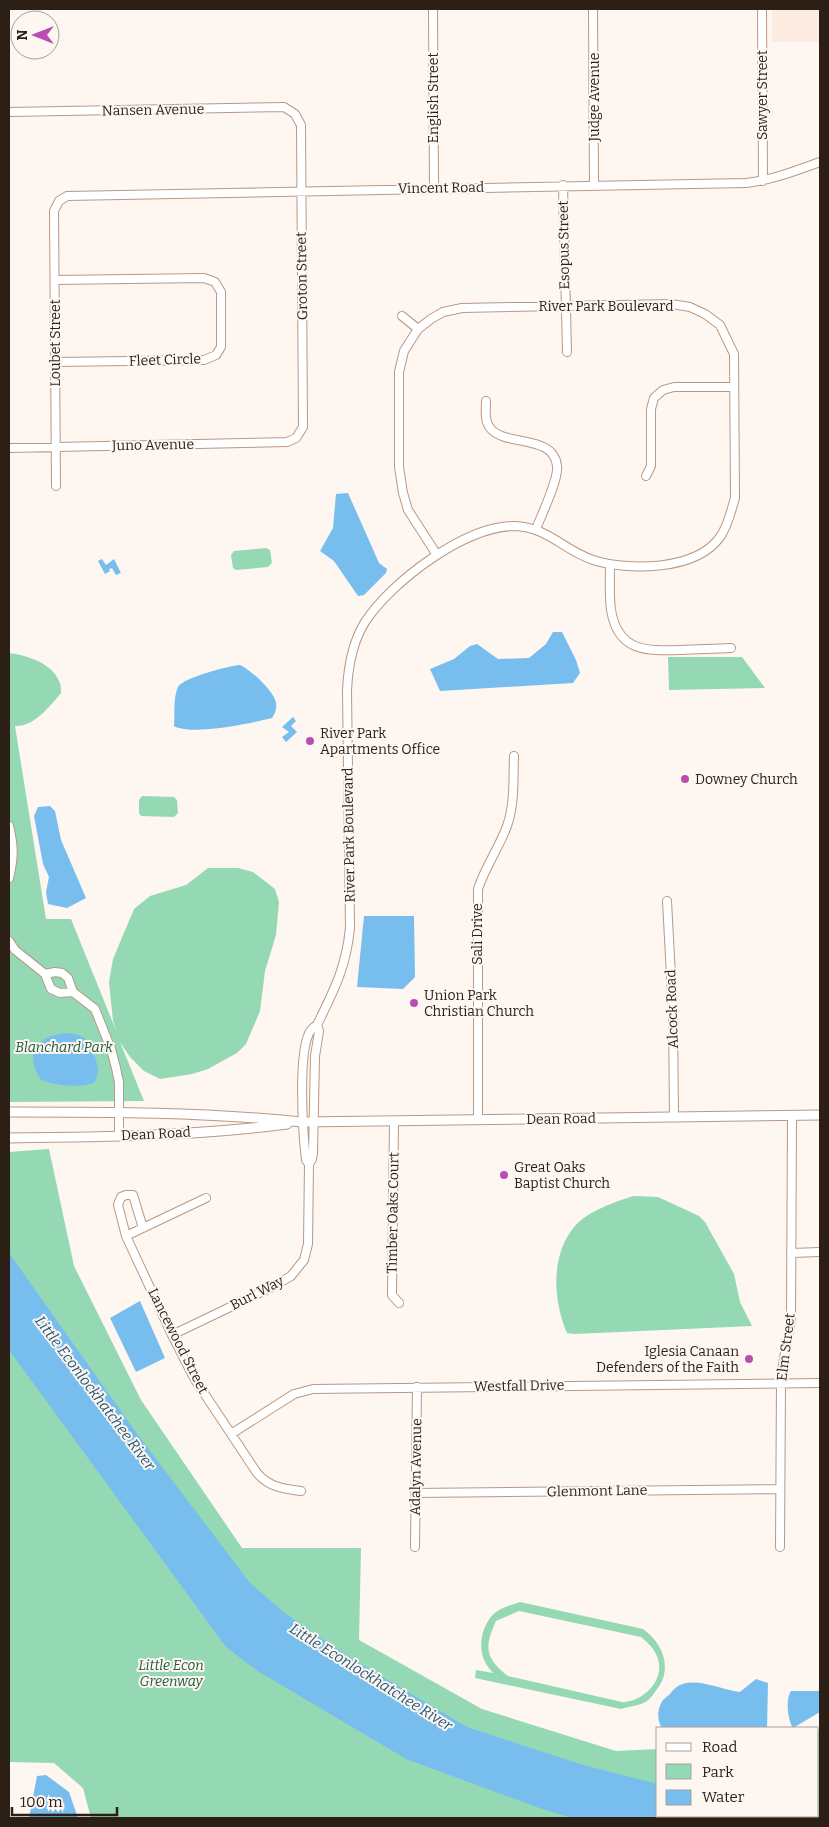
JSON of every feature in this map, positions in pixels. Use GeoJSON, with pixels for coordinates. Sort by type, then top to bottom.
{"type":"FeatureCollection","features":[{"type":"Feature","properties":{"kind":"main road","name":"Dean Road"},"geometry":{"type":"LineString","coordinates":[[9,1112],[119,1112],[246,1116],[302,1122],[820,1115]]}},
{"type":"Feature","properties":{"kind":"main road","name":"Dean Road"},"geometry":{"type":"LineString","coordinates":[[9,1138],[119,1136],[246,1129],[302,1122]]}},
{"type":"Feature","properties":{"kind":"street","name":"English Street"},"geometry":{"type":"LineString","coordinates":[[433,9],[434,188]]}},
{"type":"Feature","properties":{"kind":"street","name":"Judge Avenue"},"geometry":{"type":"LineString","coordinates":[[593,9],[594,184]]}},
{"type":"Feature","properties":{"kind":"street","name":"Sawyer Street"},"geometry":{"type":"LineString","coordinates":[[762,9],[763,181]]}},
{"type":"Feature","properties":{"kind":"street","name":"Nansen Avenue"},"geometry":{"type":"LineString","coordinates":[[9,112],[284,107],[295,114]]}},
{"type":"Feature","properties":{"kind":"street","name":"Groton Street"},"geometry":{"type":"LineString","coordinates":[[295,114],[301,125],[303,427],[296,438]]}},
{"type":"Feature","properties":{"kind":"street","name":"Vincent Road"},"geometry":{"type":"LineString","coordinates":[[59,201],[67,196],[594,184],[746,183],[784,176],[820,162]]}},
{"type":"Feature","properties":{"kind":"street","name":"Esopus Street"},"geometry":{"type":"LineString","coordinates":[[563,185],[567,352]]}},
{"type":"Feature","properties":{"kind":"street","name":"Loubet Street"},"geometry":{"type":"LineString","coordinates":[[56,486],[54,211],[59,201]]}},
{"type":"Feature","properties":{"kind":"street","name":"Fleet Circle"},"geometry":{"type":"LineString","coordinates":[[55,280],[204,278],[215,282],[220,292],[221,347],[216,355],[204,360],[55,362]]}},
{"type":"Feature","properties":{"kind":"street","name":"River Park Boulevard"},"geometry":{"type":"LineString","coordinates":[[302,1122],[304,1057],[310,1030],[317,1025],[342,973],[348,950],[350,928],[347,691],[348,665],[355,643],[370,616],[381,602],[406,578],[436,554],[475,535],[496,528],[513,526],[536,529],[574,552],[592,560],[610,564],[646,566],[670,565],[691,559],[705,551],[720,538],[729,520],[735,498],[734,354],[720,325],[705,314],[672,304],[462,308],[443,312],[418,329],[404,351],[399,372],[399,467],[408,510],[436,554]]}},
{"type":"Feature","properties":{"kind":"street"},"geometry":{"type":"LineString","coordinates":[[402,316],[418,329]]}},
{"type":"Feature","properties":{"kind":"street"},"geometry":{"type":"LineString","coordinates":[[646,476],[651,466],[651,409],[654,398],[663,390],[674,387],[734,387]]}},
{"type":"Feature","properties":{"kind":"street"},"geometry":{"type":"LineString","coordinates":[[486,401],[486,419],[490,428],[501,434],[543,446],[552,454],[557,466],[556,476],[536,529]]}},
{"type":"Feature","properties":{"kind":"street","name":"Juno Avenue"},"geometry":{"type":"LineString","coordinates":[[9,448],[287,442],[296,438]]}},
{"type":"Feature","properties":{"kind":"street"},"geometry":{"type":"LineString","coordinates":[[610,564],[611,609],[614,623],[621,636],[632,645],[643,649],[655,650],[731,648]]}},
{"type":"Feature","properties":{"kind":"street","name":"Sali Drive"},"geometry":{"type":"LineString","coordinates":[[478,1120],[478,890],[482,875],[506,828],[511,813],[514,756]]}},
{"type":"Feature","properties":{"kind":"street"},"geometry":{"type":"LineString","coordinates":[[9,826],[14,859],[9,878]]}},
{"type":"Feature","properties":{"kind":"street","name":"Alcock Road"},"geometry":{"type":"LineString","coordinates":[[667,901],[673,1014],[674,1118]]}},
{"type":"Feature","properties":{"kind":"street"},"geometry":{"type":"LineString","coordinates":[[9,941],[15,950],[45,974],[48,985],[55,992],[72,992]]}},
{"type":"Feature","properties":{"kind":"street"},"geometry":{"type":"LineString","coordinates":[[45,974],[62,973],[68,978],[72,992],[94,1009],[111,1049],[119,1082],[119,1136]]}},
{"type":"Feature","properties":{"kind":"street","name":"River Park Boulevard"},"geometry":{"type":"LineString","coordinates":[[314,1122],[315,1056],[319,1031],[317,1025]]}},
{"type":"Feature","properties":{"kind":"street","name":"Elm Street"},"geometry":{"type":"LineString","coordinates":[[780,1547],[782,1362],[788,1342],[791,1319],[792,1116]]}},
{"type":"Feature","properties":{"kind":"street","name":"Timber Oaks Court"},"geometry":{"type":"LineString","coordinates":[[394,1121],[392,1295],[399,1303]]}},
{"type":"Feature","properties":{"kind":"street","name":"Burl Way"},"geometry":{"type":"LineString","coordinates":[[302,1122],[306,1160],[309,1164]]}},
{"type":"Feature","properties":{"kind":"street","name":"Burl Way"},"geometry":{"type":"LineString","coordinates":[[172,1334],[274,1286],[291,1276],[304,1260],[308,1244],[309,1164],[312,1159],[314,1122]]}},
{"type":"Feature","properties":{"kind":"street","name":"Lancewood Street"},"geometry":{"type":"LineString","coordinates":[[143,1228],[133,1195],[121,1197],[118,1205],[126,1236],[194,1378],[264,1481],[286,1490],[301,1491]]}},
{"type":"Feature","properties":{"kind":"street"},"geometry":{"type":"LineString","coordinates":[[126,1236],[206,1198]]}},
{"type":"Feature","properties":{"kind":"street"},"geometry":{"type":"LineString","coordinates":[[791,1253],[820,1252]]}},
{"type":"Feature","properties":{"kind":"street","name":"Westfall Drive"},"geometry":{"type":"LineString","coordinates":[[231,1434],[294,1394],[314,1389],[820,1383]]}},
{"type":"Feature","properties":{"kind":"street","name":"Adalyn Avenue"},"geometry":{"type":"LineString","coordinates":[[414,1547],[417,1387]]}},
{"type":"Feature","properties":{"kind":"street","name":"Glenmont Lane"},"geometry":{"type":"LineString","coordinates":[[415,1493],[780,1489]]}},
{"type":"Feature","properties":{"kind":"shaded area"},"geometry":{"type":"Polygon","coordinates":[[[772,9],[820,9],[820,42],[772,42],[772,9]]]}},
{"type":"Feature","properties":{"kind":"green space"},"geometry":{"type":"Polygon","coordinates":[[[266,548],[270,550],[272,563],[268,567],[236,570],[233,568],[231,555],[234,551],[266,548]]]}},
{"type":"Feature","properties":{"kind":"green space","name":"Blanchard Park"},"geometry":{"type":"Polygon","coordinates":[[[9,653],[30,658],[45,665],[56,675],[60,684],[61,693],[41,715],[29,723],[15,726],[46,919],[71,919],[117,1033],[113,1021],[109,982],[113,959],[134,909],[150,896],[186,885],[208,868],[238,868],[253,872],[275,889],[279,902],[276,935],[265,971],[260,1011],[246,1044],[237,1053],[208,1069],[192,1074],[160,1079],[144,1071],[130,1057],[120,1042],[144,1101],[9,1102],[9,653]]]}},
{"type":"Feature","properties":{"kind":"green space"},"geometry":{"type":"Polygon","coordinates":[[[668,657],[742,657],[765,688],[669,690],[668,657]]]}},
{"type":"Feature","properties":{"kind":"green space"},"geometry":{"type":"Polygon","coordinates":[[[142,796],[174,797],[177,800],[178,813],[174,817],[141,816],[139,813],[139,800],[142,796]]]}},
{"type":"Feature","properties":{"kind":"green space","name":"Little Econ Greenway"},"geometry":{"type":"Polygon","coordinates":[[[49,1149],[74,1266],[141,1400],[242,1548],[361,1548],[359,1640],[482,1709],[616,1751],[656,1749],[656,1817],[819,1817],[820,1729],[820,1818],[91,1818],[83,1788],[54,1763],[9,1762],[9,1152],[49,1149]]]}},
{"type":"Feature","properties":{"kind":"green space"},"geometry":{"type":"Polygon","coordinates":[[[633,1196],[658,1197],[699,1216],[705,1222],[734,1274],[740,1302],[752,1326],[567,1333],[562,1320],[557,1292],[556,1278],[561,1250],[567,1238],[580,1221],[602,1208],[633,1196]]]}},
{"type":"Feature","properties":{"kind":"green space"},"geometry":{"type":"Polygon","coordinates":[[[520,1602],[643,1629],[656,1641],[664,1657],[665,1665],[662,1681],[647,1701],[621,1709],[475,1678],[476,1670],[493,1673],[485,1662],[481,1646],[486,1624],[495,1613],[520,1602]],[[519,1611],[496,1621],[488,1645],[491,1658],[500,1670],[508,1676],[622,1702],[630,1701],[644,1694],[655,1682],[658,1675],[657,1655],[641,1637],[519,1611]]]}},
{"type":"Feature","properties":{"kind":"water"},"geometry":{"type":"Polygon","coordinates":[[[348,493],[379,563],[387,569],[386,573],[364,595],[358,596],[334,561],[320,551],[333,528],[336,494],[348,493]]]}},
{"type":"Feature","properties":{"kind":"water"},"geometry":{"type":"Polygon","coordinates":[[[102,559],[106,565],[114,559],[121,573],[116,575],[112,568],[105,574],[98,561],[102,559]]]}},
{"type":"Feature","properties":{"kind":"water"},"geometry":{"type":"Polygon","coordinates":[[[553,632],[562,632],[576,660],[580,673],[573,683],[440,691],[430,669],[454,659],[470,646],[477,644],[498,659],[529,658],[546,644],[553,632]]]}},
{"type":"Feature","properties":{"kind":"water"},"geometry":{"type":"Polygon","coordinates":[[[240,665],[256,676],[271,693],[276,705],[276,711],[272,718],[207,729],[182,729],[174,726],[175,696],[178,687],[182,683],[207,673],[240,665]]]}},
{"type":"Feature","properties":{"kind":"water"},"geometry":{"type":"Polygon","coordinates":[[[293,717],[296,721],[291,726],[297,732],[286,742],[282,737],[289,732],[282,727],[293,717]]]}},
{"type":"Feature","properties":{"kind":"water"},"geometry":{"type":"Polygon","coordinates":[[[50,806],[55,811],[61,840],[86,898],[67,908],[48,904],[46,892],[49,877],[43,864],[34,816],[38,807],[50,806]]]}},
{"type":"Feature","properties":{"kind":"water"},"geometry":{"type":"Polygon","coordinates":[[[364,916],[414,916],[415,977],[403,989],[357,987],[364,916]]]}},
{"type":"Feature","properties":{"kind":"water"},"geometry":{"type":"Polygon","coordinates":[[[64,1033],[82,1037],[89,1044],[98,1067],[94,1083],[68,1086],[41,1080],[34,1062],[33,1055],[35,1049],[39,1043],[46,1039],[64,1033]]]}},
{"type":"Feature","properties":{"kind":"water","name":"Little Econlockhatchee River"},"geometry":{"type":"Polygon","coordinates":[[[9,1253],[135,1431],[250,1583],[286,1614],[349,1657],[467,1727],[583,1765],[656,1783],[656,1817],[741,1818],[572,1818],[542,1809],[406,1759],[256,1670],[226,1647],[9,1350],[9,1253]]]}},
{"type":"Feature","properties":{"kind":"water"},"geometry":{"type":"Polygon","coordinates":[[[140,1301],[165,1358],[136,1372],[110,1318],[140,1301]]]}},
{"type":"Feature","properties":{"kind":"water"},"geometry":{"type":"Polygon","coordinates":[[[756,1679],[768,1683],[767,1727],[661,1726],[658,1714],[661,1704],[678,1686],[692,1682],[740,1692],[756,1679]]]}},
{"type":"Feature","properties":{"kind":"water"},"geometry":{"type":"Polygon","coordinates":[[[791,1691],[820,1691],[820,1712],[793,1727],[788,1710],[791,1691]]]}},
{"type":"Feature","properties":{"kind":"water"},"geometry":{"type":"Polygon","coordinates":[[[46,1775],[69,1792],[78,1818],[29,1818],[37,1776],[46,1775]]]}},
{"type":"Feature","properties":{"kind":"place","name":"River Park Apartments Office"},"geometry":{"type":"Point","coordinates":[310,741]}},
{"type":"Feature","properties":{"kind":"place","name":"Downey Church"},"geometry":{"type":"Point","coordinates":[685,779]}},
{"type":"Feature","properties":{"kind":"place","name":"Union Park Christian Church"},"geometry":{"type":"Point","coordinates":[414,1003]}},
{"type":"Feature","properties":{"kind":"place","name":"Great Oaks Baptist Church"},"geometry":{"type":"Point","coordinates":[504,1175]}},
{"type":"Feature","properties":{"kind":"place","name":"Iglesia Canaan Defenders of the Faith"},"geometry":{"type":"Point","coordinates":[749,1359]}}]}
